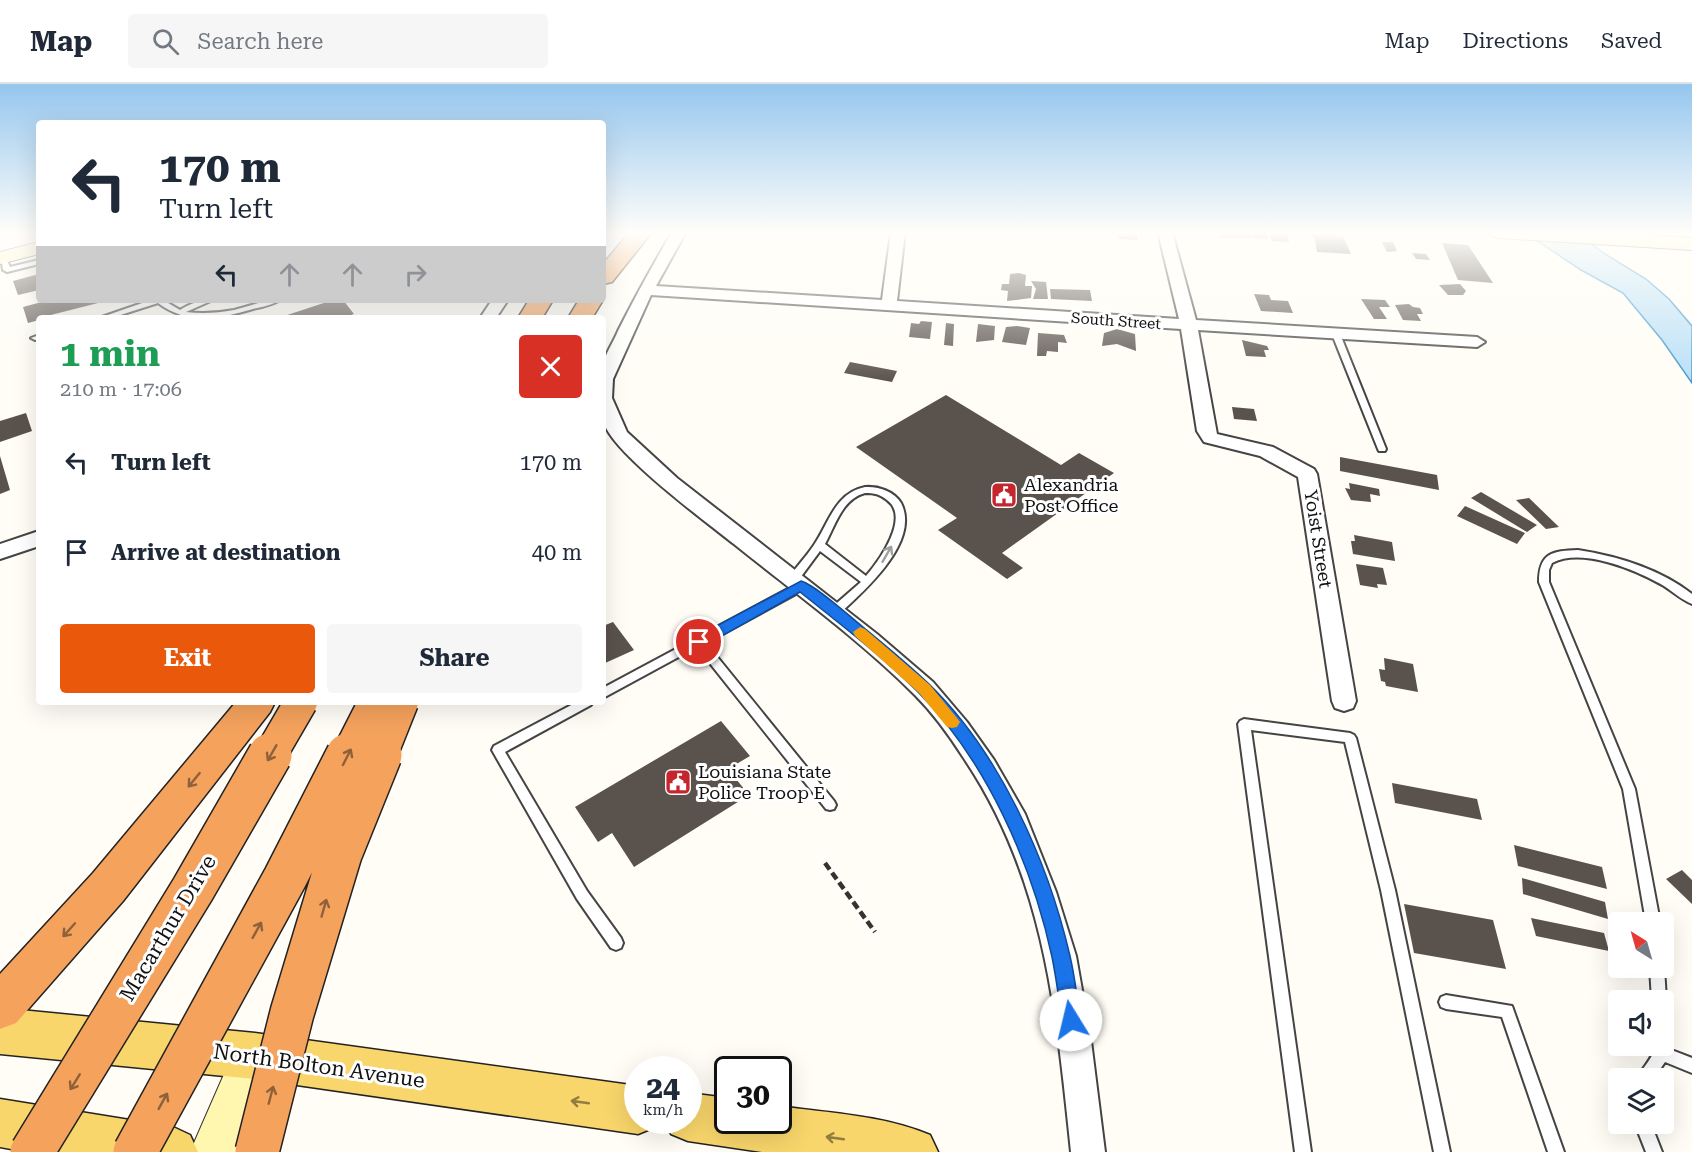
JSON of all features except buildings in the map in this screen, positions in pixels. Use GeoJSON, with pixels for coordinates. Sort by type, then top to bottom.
{"type":"FeatureCollection","features":[{"type":"Feature","properties":{"kind":"highway"},"geometry":{"type":"LineString","coordinates":[[3,1030],[108,887],[255,705]]}},
{"type":"Feature","properties":{"kind":"highway","name":"Macarthur Drive"},"geometry":{"type":"LineString","coordinates":[[32,1152],[193,889],[299,705]]}},
{"type":"Feature","properties":{"kind":"highway"},"geometry":{"type":"LineString","coordinates":[[135,1152],[285,878],[373,705]]}},
{"type":"Feature","properties":{"kind":"highway"},"geometry":{"type":"LineString","coordinates":[[257,1152],[292,1013],[340,854],[401,705]]}},
{"type":"Feature","properties":{"kind":"main road","name":"North Bolton Avenue"},"geometry":{"type":"LineString","coordinates":[[3,1030],[255,1056],[624,1108]]}},
{"type":"Feature","properties":{"kind":"main road"},"geometry":{"type":"LineString","coordinates":[[702,1119],[876,1144],[913,1152]]}},
{"type":"Feature","properties":{"kind":"main road"},"geometry":{"type":"LineString","coordinates":[[0,1123],[173,1152]]}},
{"type":"Feature","properties":{"kind":"street"},"geometry":{"type":"LineString","coordinates":[[606,375],[651,282]]}},
{"type":"Feature","properties":{"kind":"street"},"geometry":{"type":"LineString","coordinates":[[889,306],[892,282]]}},
{"type":"Feature","properties":{"kind":"street","name":"Yoist Street"},"geometry":{"type":"LineString","coordinates":[[1178,282],[1189,326],[1206,431],[1211,438],[1266,451],[1307,474],[1344,701]]}},
{"type":"Feature","properties":{"kind":"street","name":"South Street"},"geometry":{"type":"LineString","coordinates":[[646,290],[1189,326],[1478,342]]}},
{"type":"Feature","properties":{"kind":"street"},"geometry":{"type":"LineString","coordinates":[[606,406],[619,435],[670,483],[834,612],[925,689],[986,768],[1016,824],[1042,891],[1061,956],[1088,1152]]}},
{"type":"Feature","properties":{"kind":"street"},"geometry":{"type":"LineString","coordinates":[[0,552],[36,539]]}},
{"type":"Feature","properties":{"kind":"street"},"geometry":{"type":"LineString","coordinates":[[214,1152],[255,1056]]}},
{"type":"Feature","properties":{"kind":"lane"},"geometry":{"type":"LineString","coordinates":[[113,315],[153,303]]}},
{"type":"Feature","properties":{"kind":"lane"},"geometry":{"type":"LineString","coordinates":[[162,303],[167,309],[194,315],[231,314],[266,303]]}},
{"type":"Feature","properties":{"kind":"lane"},"geometry":{"type":"LineString","coordinates":[[180,313],[199,303]]}},
{"type":"Feature","properties":{"kind":"lane"},"geometry":{"type":"LineString","coordinates":[[1336,334],[1382,449]]}},
{"type":"Feature","properties":{"kind":"lane"},"geometry":{"type":"LineString","coordinates":[[606,691],[699,642],[797,583],[846,500],[855,492],[867,489],[890,495],[898,505],[901,519],[890,553],[867,582],[834,612]]}},
{"type":"Feature","properties":{"kind":"lane"},"geometry":{"type":"LineString","coordinates":[[819,545],[867,582]]}},
{"type":"Feature","properties":{"kind":"lane"},"geometry":{"type":"LineString","coordinates":[[1651,912],[1629,789],[1544,582],[1545,567],[1547,560],[1565,553],[1608,560],[1630,566],[1660,579],[1685,592],[1692,600]]}},
{"type":"Feature","properties":{"kind":"lane"},"geometry":{"type":"LineString","coordinates":[[699,642],[830,805]]}},
{"type":"Feature","properties":{"kind":"lane"},"geometry":{"type":"LineString","coordinates":[[581,705],[498,750],[582,895],[616,943]]}},
{"type":"Feature","properties":{"kind":"lane"},"geometry":{"type":"LineString","coordinates":[[1303,1152],[1244,724],[1350,738],[1388,890],[1442,1152]]}},
{"type":"Feature","properties":{"kind":"lane"},"geometry":{"type":"LineString","coordinates":[[1446,1002],[1508,1011],[1556,1152]]}},
{"type":"Feature","properties":{"kind":"lane"},"geometry":{"type":"LineString","coordinates":[[1674,1056],[1692,1066]]}},
{"type":"Feature","properties":{"kind":"lane"},"geometry":{"type":"LineString","coordinates":[[1647,1134],[1654,1152]]}},
{"type":"Feature","properties":{"kind":"path"},"geometry":{"type":"LineString","coordinates":[[825,862],[875,932]]}},
{"type":"Feature","properties":{"kind":"water"},"geometry":{"type":"Polygon","coordinates":[[[1603,282],[1649,282],[1669,299],[1692,326],[1692,383],[1662,340],[1623,293],[1603,282]]]}},
{"type":"Feature","properties":{"kind":"slow traffic"},"geometry":{"type":"LineString","coordinates":[[860,632],[925,689],[952,722]]}},
{"type":"Feature","properties":{"kind":"place","name":"Alexandria Post Office"},"geometry":{"type":"Point","coordinates":[1004,495]}},
{"type":"Feature","properties":{"kind":"place","name":"Louisiana State Police Troop E"},"geometry":{"type":"Point","coordinates":[678,782]}},
{"type":"Feature","properties":{"kind":"route"},"geometry":{"type":"LineString","coordinates":[[699,642],[801,586],[869,640],[925,689],[986,768],[1016,824],[1042,891],[1061,956],[1071,1020]]}}]}
